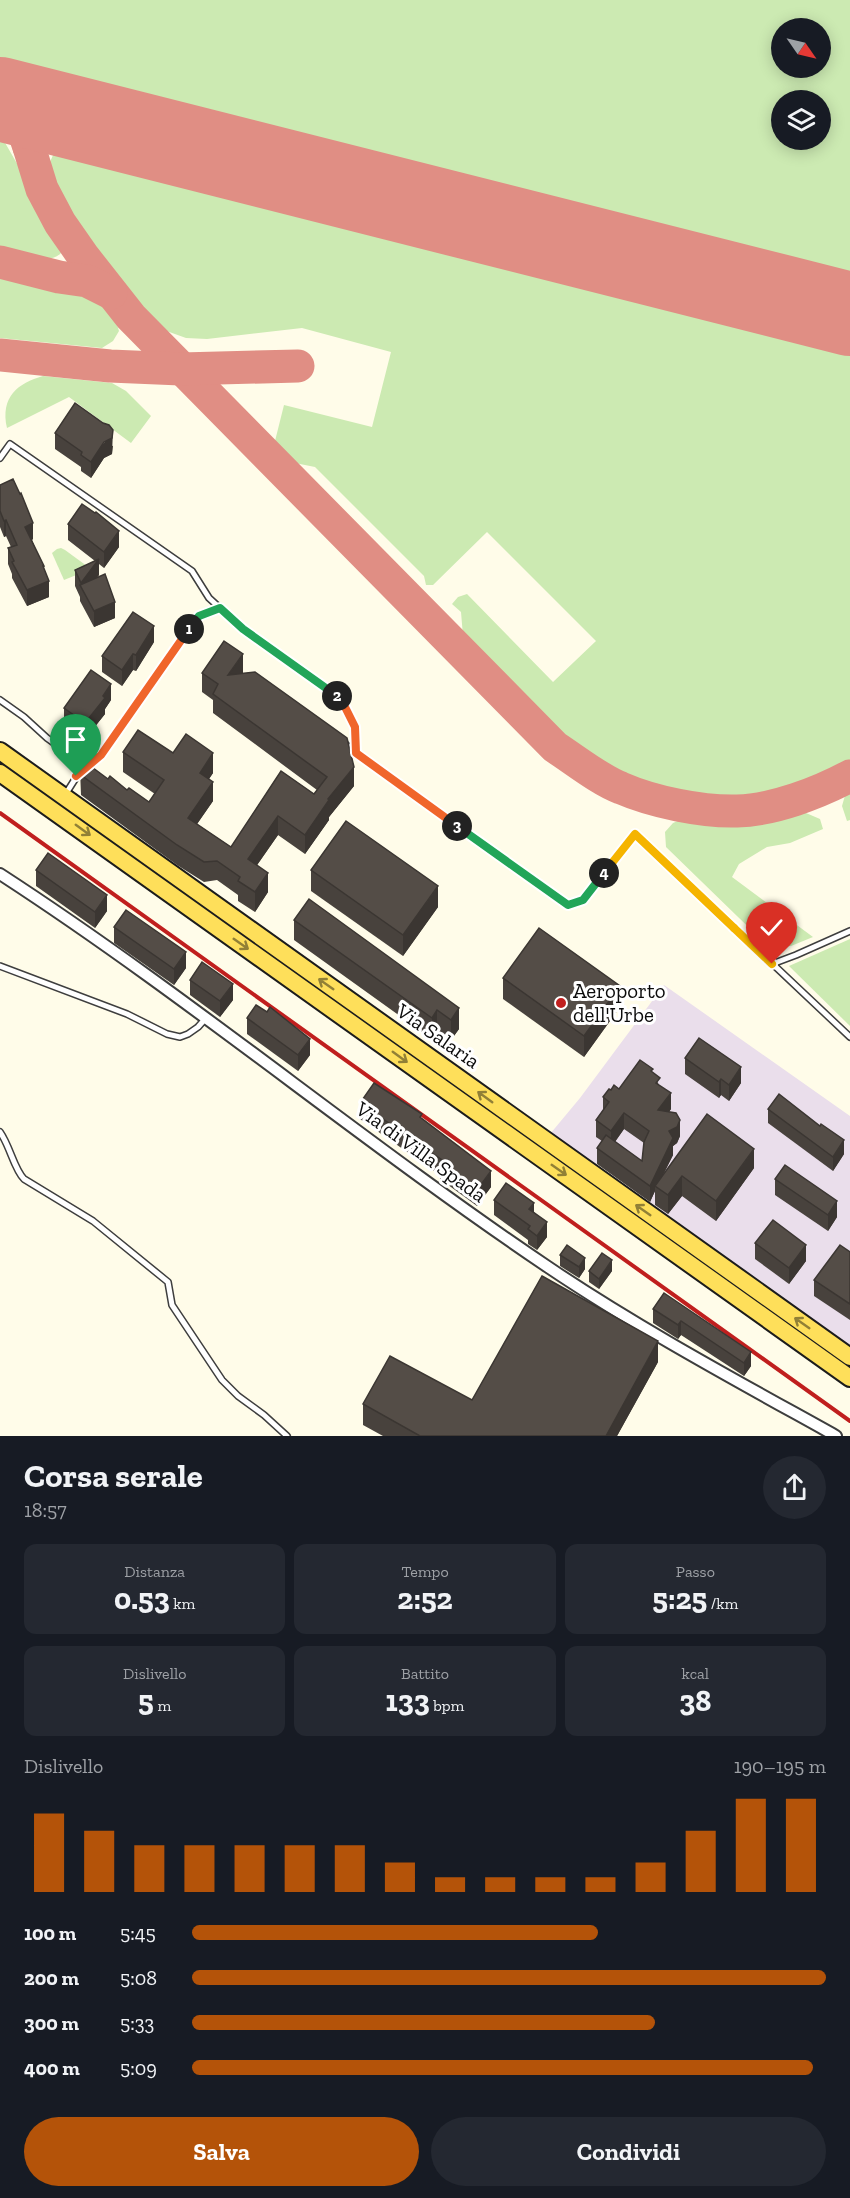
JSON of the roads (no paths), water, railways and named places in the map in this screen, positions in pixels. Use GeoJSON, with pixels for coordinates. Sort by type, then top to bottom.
{"type":"FeatureCollection","features":[{"type":"Feature","properties":{"kind":"main road","name":"Via Salaria"},"geometry":{"type":"LineString","coordinates":[[0,751],[59,803],[850,1378]]}},
{"type":"Feature","properties":{"kind":"main road","name":"Via Salaria"},"geometry":{"type":"LineString","coordinates":[[0,773],[59,803],[850,1357]]}},
{"type":"Feature","properties":{"kind":"street","name":"Via di Villa Spada"},"geometry":{"type":"LineString","coordinates":[[0,874],[206,1018],[509,1240],[573,1284],[697,1358],[836,1436]]}},
{"type":"Feature","properties":{"kind":"lane"},"geometry":{"type":"LineString","coordinates":[[0,458],[10,444],[192,571],[209,598],[243,629],[341,699],[355,727],[356,753]]}},
{"type":"Feature","properties":{"kind":"lane"},"geometry":{"type":"LineString","coordinates":[[59,803],[76,776],[101,755],[199,616],[220,608]]}},
{"type":"Feature","properties":{"kind":"lane"},"geometry":{"type":"LineString","coordinates":[[0,700],[87,767]]}},
{"type":"Feature","properties":{"kind":"lane"},"geometry":{"type":"LineString","coordinates":[[343,743],[568,905],[583,900],[635,834],[850,1037]]}},
{"type":"Feature","properties":{"kind":"lane"},"geometry":{"type":"LineString","coordinates":[[772,964],[850,931]]}},
{"type":"Feature","properties":{"kind":"lane"},"geometry":{"type":"LineString","coordinates":[[0,966],[128,1014],[167,1034],[180,1037],[188,1034],[206,1018]]}},
{"type":"Feature","properties":{"kind":"lane"},"geometry":{"type":"LineString","coordinates":[[0,1132],[24,1179],[93,1221],[168,1281],[172,1305],[222,1380],[287,1436]]}},
{"type":"Feature","properties":{"kind":"railway"},"geometry":{"type":"LineString","coordinates":[[0,813],[850,1421]]}},
{"type":"Feature","properties":{"kind":"place","name":"Aeroporto dell'Urbe"},"geometry":{"type":"Point","coordinates":[561,1003]}}]}
